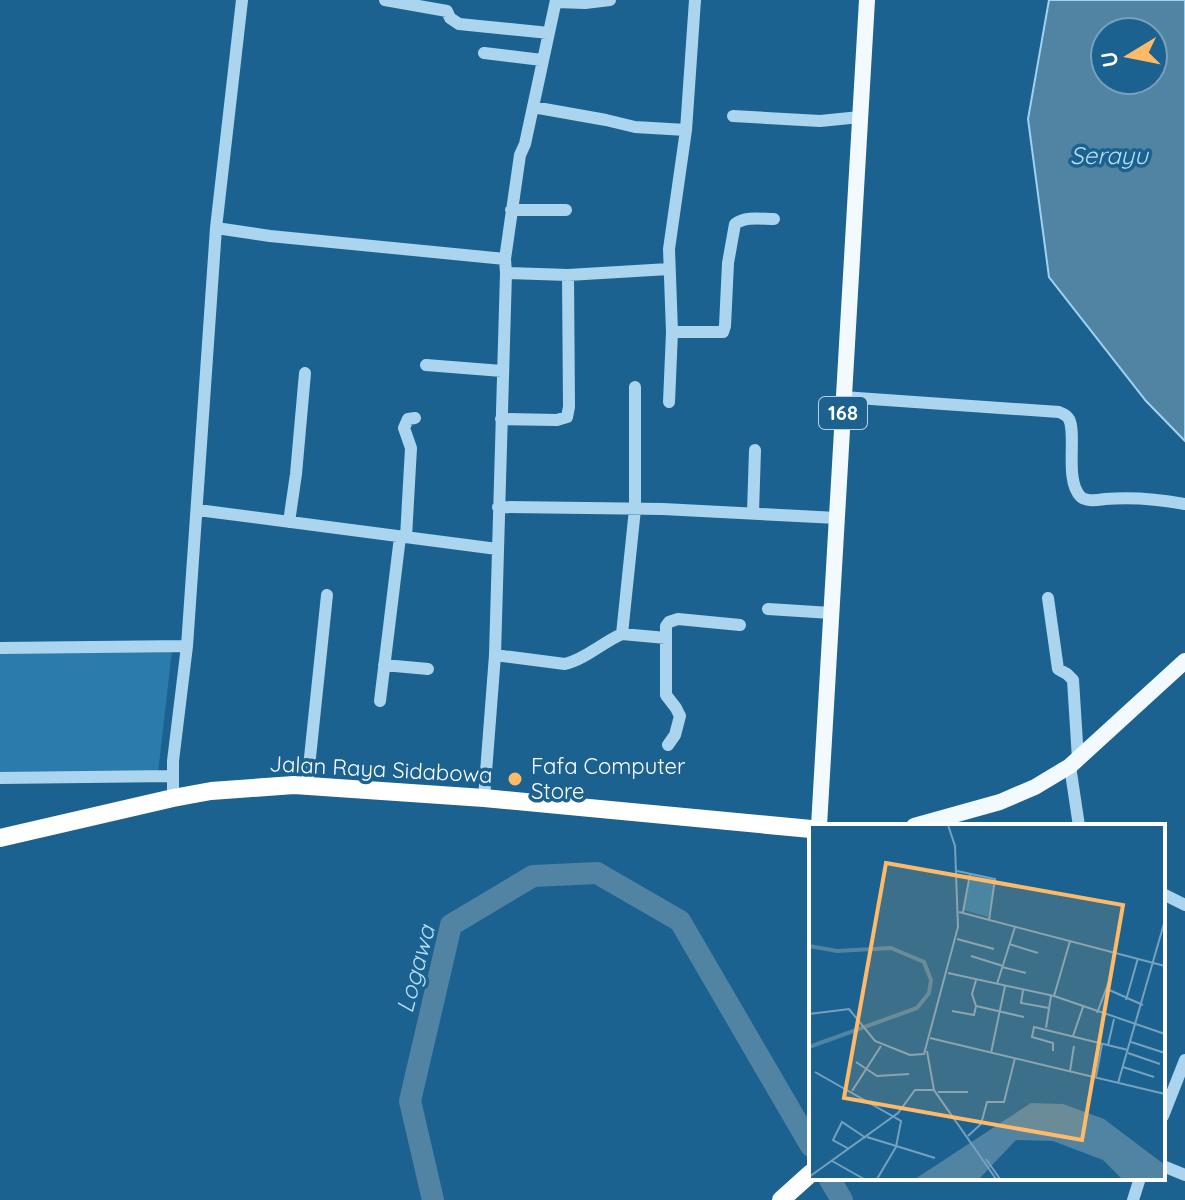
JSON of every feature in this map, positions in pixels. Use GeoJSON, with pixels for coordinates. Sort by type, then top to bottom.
{"type":"FeatureCollection","features":[{"type":"Feature","properties":{"kind":"highway","name":"Jalan Raya Sidabowa"},"geometry":{"type":"LineString","coordinates":[[0,838],[211,791],[307,786],[484,798],[809,829]]}},
{"type":"Feature","properties":{"kind":"highway"},"geometry":{"type":"LineString","coordinates":[[781,1200],[809,1175]]}},
{"type":"Feature","properties":{"kind":"main road","name":"168"},"geometry":{"type":"LineString","coordinates":[[819,824],[867,0]]}},
{"type":"Feature","properties":{"kind":"main road"},"geometry":{"type":"LineString","coordinates":[[921,824],[1000,802],[1035,787],[1074,762],[1184,663]]}},
{"type":"Feature","properties":{"kind":"street"},"geometry":{"type":"LineString","coordinates":[[173,798],[172,776],[198,510],[216,228],[242,0]]}},
{"type":"Feature","properties":{"kind":"street"},"geometry":{"type":"LineString","coordinates":[[385,0],[427,4],[447,11],[450,18],[459,24],[549,33]]}},
{"type":"Feature","properties":{"kind":"street"},"geometry":{"type":"LineString","coordinates":[[484,798],[495,655],[505,259],[511,210],[520,155],[556,1],[585,3],[610,0]]}},
{"type":"Feature","properties":{"kind":"street"},"geometry":{"type":"LineString","coordinates":[[669,402],[672,332],[669,249],[686,130],[695,0]]}},
{"type":"Feature","properties":{"kind":"street"},"geometry":{"type":"LineString","coordinates":[[484,53],[542,60]]}},
{"type":"Feature","properties":{"kind":"street"},"geometry":{"type":"LineString","coordinates":[[533,107],[635,127],[686,130]]}},
{"type":"Feature","properties":{"kind":"street"},"geometry":{"type":"LineString","coordinates":[[733,116],[820,121],[860,117]]}},
{"type":"Feature","properties":{"kind":"street"},"geometry":{"type":"LineString","coordinates":[[511,210],[566,210]]}},
{"type":"Feature","properties":{"kind":"street"},"geometry":{"type":"LineString","coordinates":[[672,332],[723,332],[735,224],[748,219],[774,219]]}},
{"type":"Feature","properties":{"kind":"street"},"geometry":{"type":"LineString","coordinates":[[216,228],[505,259]]}},
{"type":"Feature","properties":{"kind":"street"},"geometry":{"type":"LineString","coordinates":[[506,273],[568,275],[669,269]]}},
{"type":"Feature","properties":{"kind":"street"},"geometry":{"type":"LineString","coordinates":[[501,419],[557,420],[567,417],[568,275]]}},
{"type":"Feature","properties":{"kind":"street"},"geometry":{"type":"LineString","coordinates":[[426,365],[502,371]]}},
{"type":"Feature","properties":{"kind":"street"},"geometry":{"type":"LineString","coordinates":[[289,522],[305,373]]}},
{"type":"Feature","properties":{"kind":"street"},"geometry":{"type":"LineString","coordinates":[[622,634],[635,509],[635,387]]}},
{"type":"Feature","properties":{"kind":"street"},"geometry":{"type":"LineString","coordinates":[[843,397],[1059,412],[1069,420],[1074,484],[1081,497],[1089,501],[1126,498],[1185,504]]}},
{"type":"Feature","properties":{"kind":"street"},"geometry":{"type":"LineString","coordinates":[[380,701],[403,537],[411,448],[404,428],[408,419],[415,418]]}},
{"type":"Feature","properties":{"kind":"street"},"geometry":{"type":"LineString","coordinates":[[753,513],[755,450]]}},
{"type":"Feature","properties":{"kind":"street"},"geometry":{"type":"LineString","coordinates":[[498,507],[635,509],[837,518]]}},
{"type":"Feature","properties":{"kind":"street"},"geometry":{"type":"LineString","coordinates":[[198,510],[497,549]]}},
{"type":"Feature","properties":{"kind":"street"},"geometry":{"type":"LineString","coordinates":[[307,786],[327,595]]}},
{"type":"Feature","properties":{"kind":"street"},"geometry":{"type":"LineString","coordinates":[[1048,598],[1058,669],[1073,680],[1079,824]]}},
{"type":"Feature","properties":{"kind":"street"},"geometry":{"type":"LineString","coordinates":[[768,609],[831,613]]}},
{"type":"Feature","properties":{"kind":"street"},"geometry":{"type":"LineString","coordinates":[[668,745],[675,735],[680,716],[666,695],[666,626],[671,620],[678,619],[740,625]]}},
{"type":"Feature","properties":{"kind":"street"},"geometry":{"type":"LineString","coordinates":[[495,655],[565,664],[576,661],[607,640],[622,634],[666,638]]}},
{"type":"Feature","properties":{"kind":"street"},"geometry":{"type":"LineString","coordinates":[[0,648],[187,646]]}},
{"type":"Feature","properties":{"kind":"street"},"geometry":{"type":"LineString","coordinates":[[384,665],[428,669]]}},
{"type":"Feature","properties":{"kind":"street"},"geometry":{"type":"LineString","coordinates":[[0,778],[172,776]]}},
{"type":"Feature","properties":{"kind":"street"},"geometry":{"type":"LineString","coordinates":[[1165,895],[1185,905]]}},
{"type":"Feature","properties":{"kind":"street"},"geometry":{"type":"LineString","coordinates":[[1165,1111],[1185,1060]]}},
{"type":"Feature","properties":{"kind":"street"},"geometry":{"type":"LineString","coordinates":[[1165,1167],[1185,1175]]}},
{"type":"Feature","properties":{"kind":"street"},"geometry":{"type":"LineString","coordinates":[[1133,1200],[1139,1180]]}},
{"type":"Feature","properties":{"kind":"shaded area"},"geometry":{"type":"Polygon","coordinates":[[[172,650],[158,773],[0,776],[0,651],[172,650]]]}},
{"type":"Feature","properties":{"kind":"water","name":"Serayu"},"geometry":{"type":"Polygon","coordinates":[[[1049,0],[1185,0],[1185,441],[1146,401],[1049,277],[1028,119],[1049,0]]]}},
{"type":"Feature","properties":{"kind":"waterway","name":"Logawa"},"geometry":{"type":"LineString","coordinates":[[433,1200],[410,1101],[451,925],[533,876],[597,873],[680,921],[809,1143]]}},
{"type":"Feature","properties":{"kind":"waterway","name":"Logawa"},"geometry":{"type":"LineString","coordinates":[[830,1180],[842,1200]]}},
{"type":"Feature","properties":{"kind":"place","name":"Fafa Computer Store"},"geometry":{"type":"Point","coordinates":[515,779]}}]}
